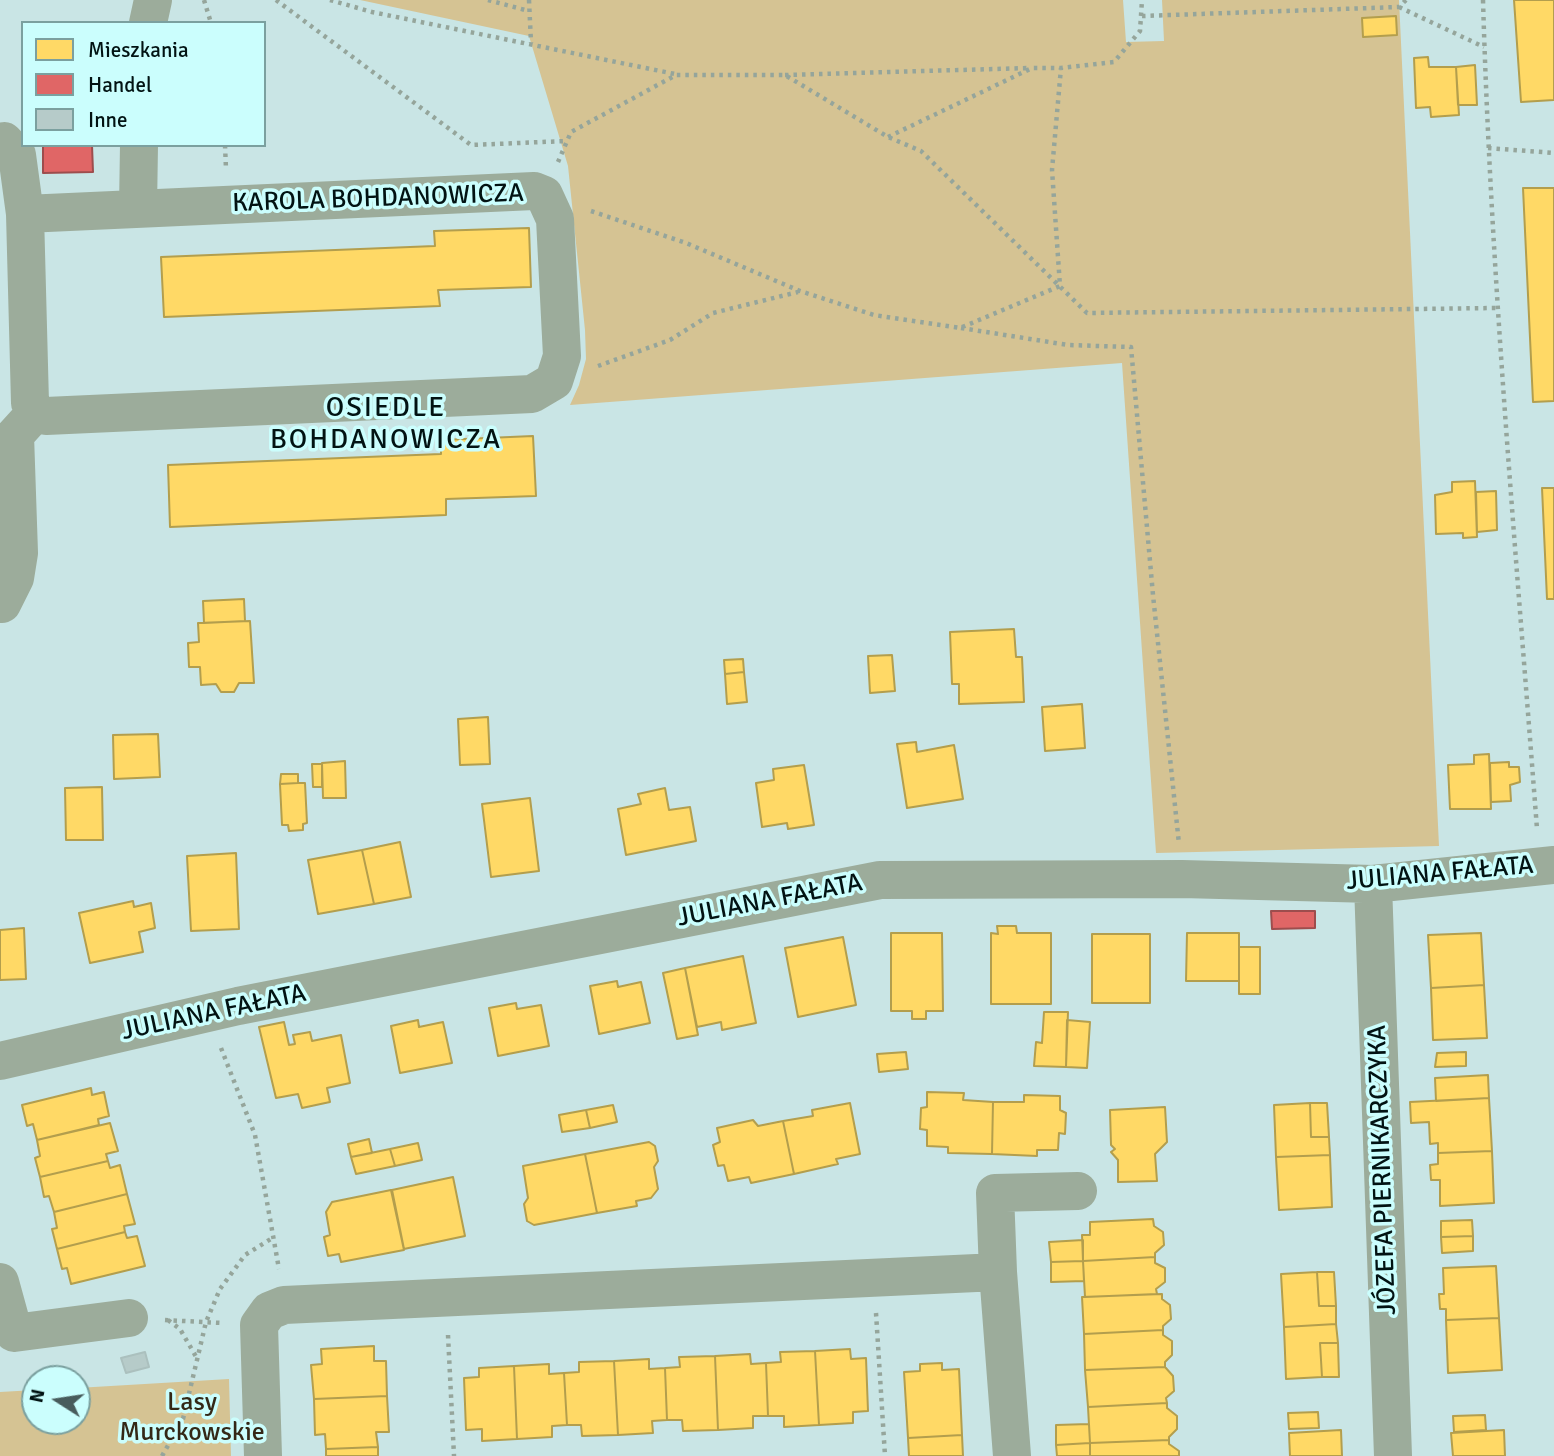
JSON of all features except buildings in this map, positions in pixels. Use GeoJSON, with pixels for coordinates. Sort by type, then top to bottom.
{"type":"FeatureCollection","features":[{"type":"Feature","properties":{"kind":"street"},"geometry":{"type":"LineString","coordinates":[[148,21],[152,0]]}},
{"type":"Feature","properties":{"kind":"street"},"geometry":{"type":"LineString","coordinates":[[2,141],[17,155],[24,214],[21,396],[15,435],[19,553],[15,578],[2,604]]}},
{"type":"Feature","properties":{"kind":"street"},"geometry":{"type":"LineString","coordinates":[[138,209],[139,147]]}},
{"type":"Feature","properties":{"kind":"street","name":"KAROLA BOHDANOWICZA"},"geometry":{"type":"LineString","coordinates":[[24,214],[534,191],[544,195],[555,219],[562,356],[554,382]]}},
{"type":"Feature","properties":{"kind":"street"},"geometry":{"type":"LineString","coordinates":[[21,396],[60,415],[532,394],[554,382]]}},
{"type":"Feature","properties":{"kind":"street","name":"JULIANA FAŁATA"},"geometry":{"type":"LineString","coordinates":[[0,1061],[201,1014],[880,880],[1182,879],[1373,884],[1547,865]]}},
{"type":"Feature","properties":{"kind":"street","name":"JÓZEFA PIERNIKARCZYKA"},"geometry":{"type":"LineString","coordinates":[[1373,884],[1393,1456]]}},
{"type":"Feature","properties":{"kind":"street"},"geometry":{"type":"LineString","coordinates":[[1012,1456],[998,1272],[995,1193],[1078,1191]]}},
{"type":"Feature","properties":{"kind":"street"},"geometry":{"type":"LineString","coordinates":[[263,1456],[272,1315],[998,1272]]}},
{"type":"Feature","properties":{"kind":"street"},"geometry":{"type":"LineString","coordinates":[[0,1282],[14,1333],[129,1318]]}},
{"type":"Feature","properties":{"kind":"path"},"geometry":{"type":"LineString","coordinates":[[204,0],[210,21]]}},
{"type":"Feature","properties":{"kind":"path"},"geometry":{"type":"LineString","coordinates":[[276,0],[471,145],[566,141]]}},
{"type":"Feature","properties":{"kind":"path"},"geometry":{"type":"LineString","coordinates":[[330,0],[372,12],[676,75],[1061,68],[1114,62],[1140,31],[1142,0]]}},
{"type":"Feature","properties":{"kind":"path"},"geometry":{"type":"LineString","coordinates":[[488,0],[528,11]]}},
{"type":"Feature","properties":{"kind":"path"},"geometry":{"type":"LineString","coordinates":[[528,0],[531,43]]}},
{"type":"Feature","properties":{"kind":"path"},"geometry":{"type":"LineString","coordinates":[[1399,7],[1406,0]]}},
{"type":"Feature","properties":{"kind":"path"},"geometry":{"type":"LineString","coordinates":[[1483,0],[1497,308],[1547,865]]}},
{"type":"Feature","properties":{"kind":"path"},"geometry":{"type":"LineString","coordinates":[[1142,16],[1399,7],[1485,47]]}},
{"type":"Feature","properties":{"kind":"path"},"geometry":{"type":"LineString","coordinates":[[888,137],[1032,68]]}},
{"type":"Feature","properties":{"kind":"path"},"geometry":{"type":"LineString","coordinates":[[1060,286],[1052,170],[1061,68]]}},
{"type":"Feature","properties":{"kind":"path"},"geometry":{"type":"LineString","coordinates":[[676,75],[571,132],[544,195],[686,243],[800,291],[874,315],[1068,345],[1131,347],[1182,879]]}},
{"type":"Feature","properties":{"kind":"path"},"geometry":{"type":"LineString","coordinates":[[785,75],[888,137],[921,151],[1087,313],[1497,308]]}},
{"type":"Feature","properties":{"kind":"path"},"geometry":{"type":"LineString","coordinates":[[1488,148],[1554,153]]}},
{"type":"Feature","properties":{"kind":"path"},"geometry":{"type":"LineString","coordinates":[[960,328],[1060,286]]}},
{"type":"Feature","properties":{"kind":"path"},"geometry":{"type":"LineString","coordinates":[[554,382],[670,340],[713,313],[800,291]]}},
{"type":"Feature","properties":{"kind":"path"},"geometry":{"type":"LineString","coordinates":[[129,1318],[206,1322],[272,1315],[274,1237],[255,1135],[224,1053],[201,1014]]}},
{"type":"Feature","properties":{"kind":"path"},"geometry":{"type":"LineString","coordinates":[[162,1456],[183,1419],[206,1322],[220,1289],[245,1255],[274,1237]]}},
{"type":"Feature","properties":{"kind":"path"},"geometry":{"type":"LineString","coordinates":[[876,1306],[885,1456]]}},
{"type":"Feature","properties":{"kind":"path"},"geometry":{"type":"LineString","coordinates":[[167,1320],[180,1329],[198,1360]]}},
{"type":"Feature","properties":{"kind":"path"},"geometry":{"type":"LineString","coordinates":[[447,1326],[454,1456]]}},
{"type":"Feature","properties":{"kind":"green space"},"geometry":{"type":"Polygon","coordinates":[[[360,0],[1123,0],[1126,42],[1164,41],[1162,0],[1399,0],[1439,846],[1156,853],[1122,363],[570,405],[586,359],[568,166],[529,36],[360,0]]]}},
{"type":"Feature","properties":{"kind":"green space","name":"Lasy Murckowskie"},"geometry":{"type":"Polygon","coordinates":[[[229,1379],[231,1456],[0,1456],[0,1392],[21,1391],[21,1435],[91,1435],[91,1387],[229,1379]]]}},
{"type":"Feature","properties":{"kind":"district","name":"OSIEDLE BOHDANOWICZA"},"geometry":{"type":"Point","coordinates":[386,425]}}]}
